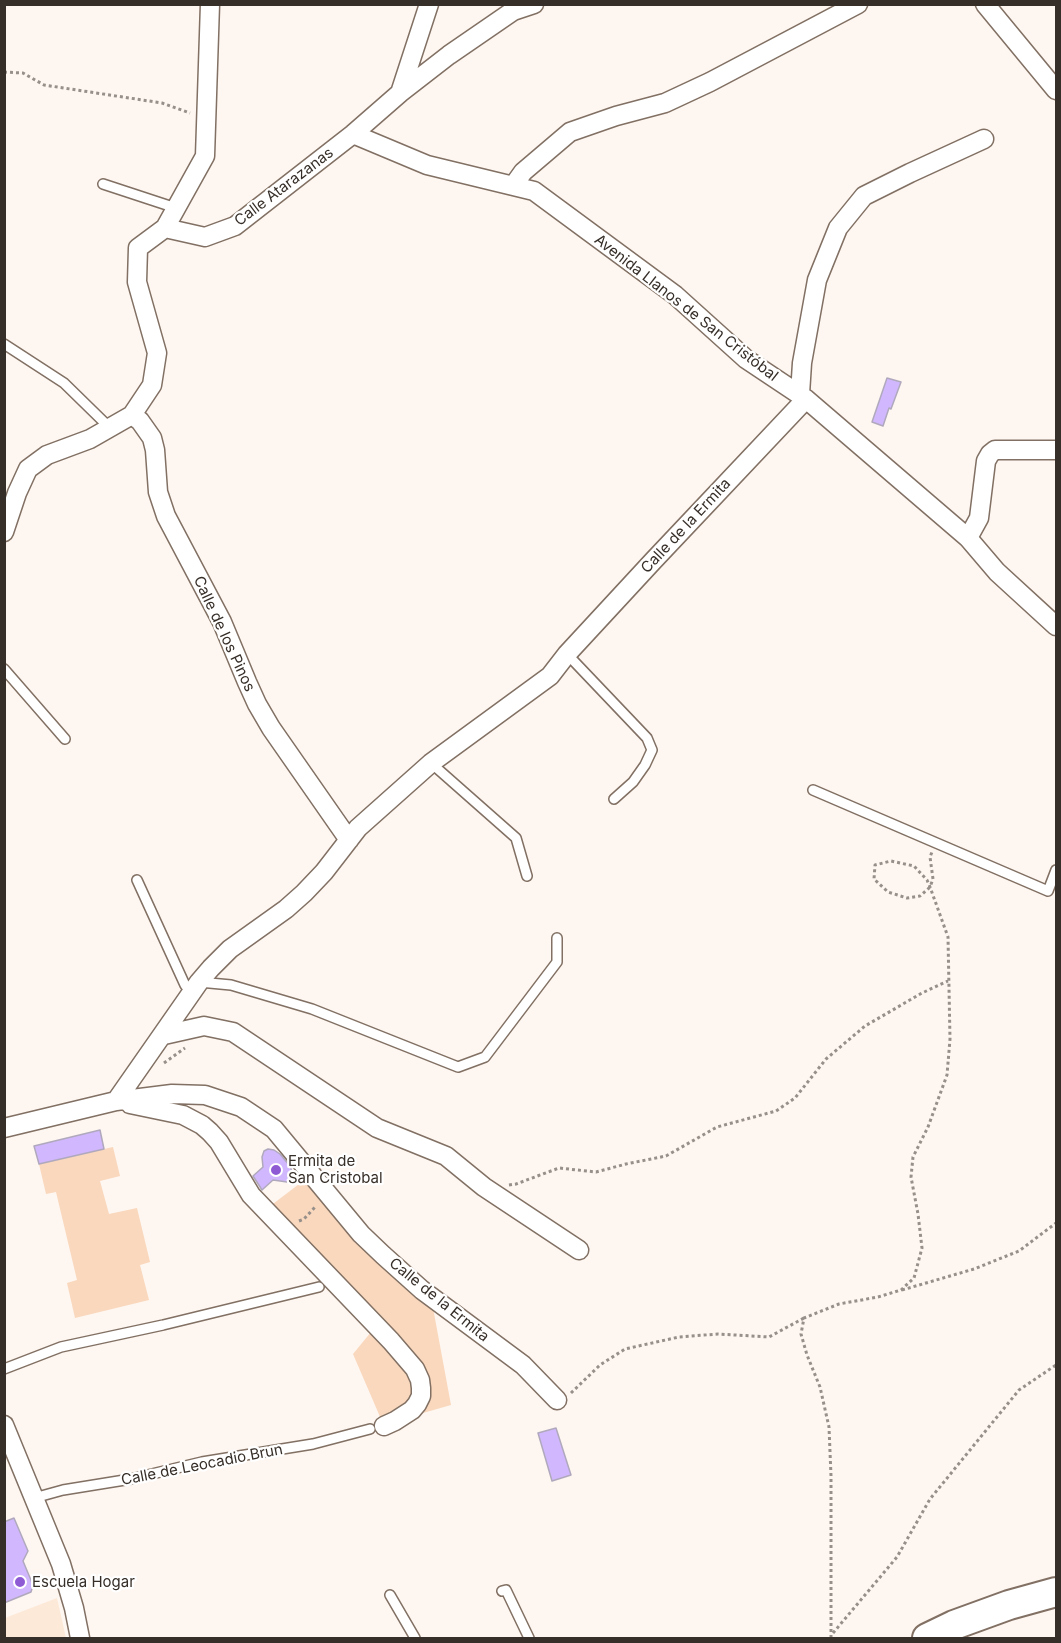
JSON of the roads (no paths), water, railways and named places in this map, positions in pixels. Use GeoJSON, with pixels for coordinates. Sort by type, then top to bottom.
{"type":"FeatureCollection","features":[{"type":"Feature","properties":{"kind":"highway"},"geometry":{"type":"LineString","coordinates":[[927,1638],[954,1625],[1009,1605],[1056,1592]]}},
{"type":"Feature","properties":{"kind":"street"},"geometry":{"type":"LineString","coordinates":[[4,532],[28,469],[47,455],[90,439],[132,415],[152,385],[157,354],[137,282],[138,248],[165,228],[205,156],[210,4]]}},
{"type":"Feature","properties":{"kind":"street"},"geometry":{"type":"LineString","coordinates":[[400,93],[429,4]]}},
{"type":"Feature","properties":{"kind":"street","name":"Calle Atarazanas"},"geometry":{"type":"LineString","coordinates":[[165,228],[205,237],[235,226],[449,55],[513,11],[534,4]]}},
{"type":"Feature","properties":{"kind":"street"},"geometry":{"type":"LineString","coordinates":[[513,186],[523,172],[570,132],[616,116],[665,103],[711,82],[858,4]]}},
{"type":"Feature","properties":{"kind":"street"},"geometry":{"type":"LineString","coordinates":[[986,4],[1056,90]]}},
{"type":"Feature","properties":{"kind":"street","name":"Avenida Llanos de San Cristóbal"},"geometry":{"type":"LineString","coordinates":[[353,134],[427,165],[534,191],[675,295],[746,359],[803,397],[969,538],[997,572],[1056,626]]}},
{"type":"Feature","properties":{"kind":"street"},"geometry":{"type":"LineString","coordinates":[[803,397],[802,363],[817,280],[838,228],[864,196],[984,140]]}},
{"type":"Feature","properties":{"kind":"street","name":"Calle de la Ermita"},"geometry":{"type":"LineString","coordinates":[[116,1101],[164,1035],[195,987],[230,949],[286,909],[304,893],[367,819],[431,763],[550,675],[803,397]]}},
{"type":"Feature","properties":{"kind":"street","name":"Calle de los Pinos"},"geometry":{"type":"LineString","coordinates":[[132,415],[140,420],[152,438],[158,492],[166,516],[222,622],[257,704],[271,728],[349,840]]}},
{"type":"Feature","properties":{"kind":"street"},"geometry":{"type":"LineString","coordinates":[[969,538],[980,518],[986,461],[990,454],[995,450],[1056,450]]}},
{"type":"Feature","properties":{"kind":"street"},"geometry":{"type":"LineString","coordinates":[[164,1035],[204,1026],[233,1032],[377,1128],[446,1156],[484,1187],[579,1250]]}},
{"type":"Feature","properties":{"kind":"street","name":"Calle de la Ermita"},"geometry":{"type":"LineString","coordinates":[[4,1128],[116,1101],[172,1094],[205,1095],[235,1105],[274,1129],[361,1234],[383,1255],[422,1290],[523,1365],[557,1400]]}},
{"type":"Feature","properties":{"kind":"street","name":"Calle de la Ermita"},"geometry":{"type":"LineString","coordinates":[[116,1101],[183,1115],[202,1125],[219,1142],[251,1195],[415,1369],[420,1380],[421,1396],[417,1404],[395,1421],[377,1427]]}},
{"type":"Feature","properties":{"kind":"street"},"geometry":{"type":"LineString","coordinates":[[4,1425],[61,1564],[80,1638]]}},
{"type":"Feature","properties":{"kind":"lane"},"geometry":{"type":"LineString","coordinates":[[103,184],[176,208]]}},
{"type":"Feature","properties":{"kind":"lane"},"geometry":{"type":"LineString","coordinates":[[4,344],[64,383],[110,428]]}},
{"type":"Feature","properties":{"kind":"lane"},"geometry":{"type":"LineString","coordinates":[[567,654],[647,738],[652,750],[633,783],[614,799]]}},
{"type":"Feature","properties":{"kind":"lane"},"geometry":{"type":"LineString","coordinates":[[4,669],[65,739]]}},
{"type":"Feature","properties":{"kind":"lane"},"geometry":{"type":"LineString","coordinates":[[431,763],[516,838],[526,876]]}},
{"type":"Feature","properties":{"kind":"lane"},"geometry":{"type":"LineString","coordinates":[[813,790],[1048,891],[1056,870]]}},
{"type":"Feature","properties":{"kind":"lane"},"geometry":{"type":"LineString","coordinates":[[137,880],[184,985],[195,987],[231,985],[312,1009],[458,1067],[485,1057],[557,962],[557,938]]}},
{"type":"Feature","properties":{"kind":"lane"},"geometry":{"type":"LineString","coordinates":[[4,1369],[61,1347],[319,1287]]}},
{"type":"Feature","properties":{"kind":"lane","name":"Calle de Leocadio Brun"},"geometry":{"type":"LineString","coordinates":[[34,1498],[202,1462],[313,1444],[377,1427]]}},
{"type":"Feature","properties":{"kind":"lane"},"geometry":{"type":"LineString","coordinates":[[502,1592],[506,1590],[529,1638]]}},
{"type":"Feature","properties":{"kind":"lane"},"geometry":{"type":"LineString","coordinates":[[390,1595],[415,1638]]}},
{"type":"Feature","properties":{"kind":"place","name":"Ermita de San Cristobal"},"geometry":{"type":"Point","coordinates":[276,1170]}},
{"type":"Feature","properties":{"kind":"place","name":"Escuela Hogar"},"geometry":{"type":"Point","coordinates":[20,1582]}}]}
